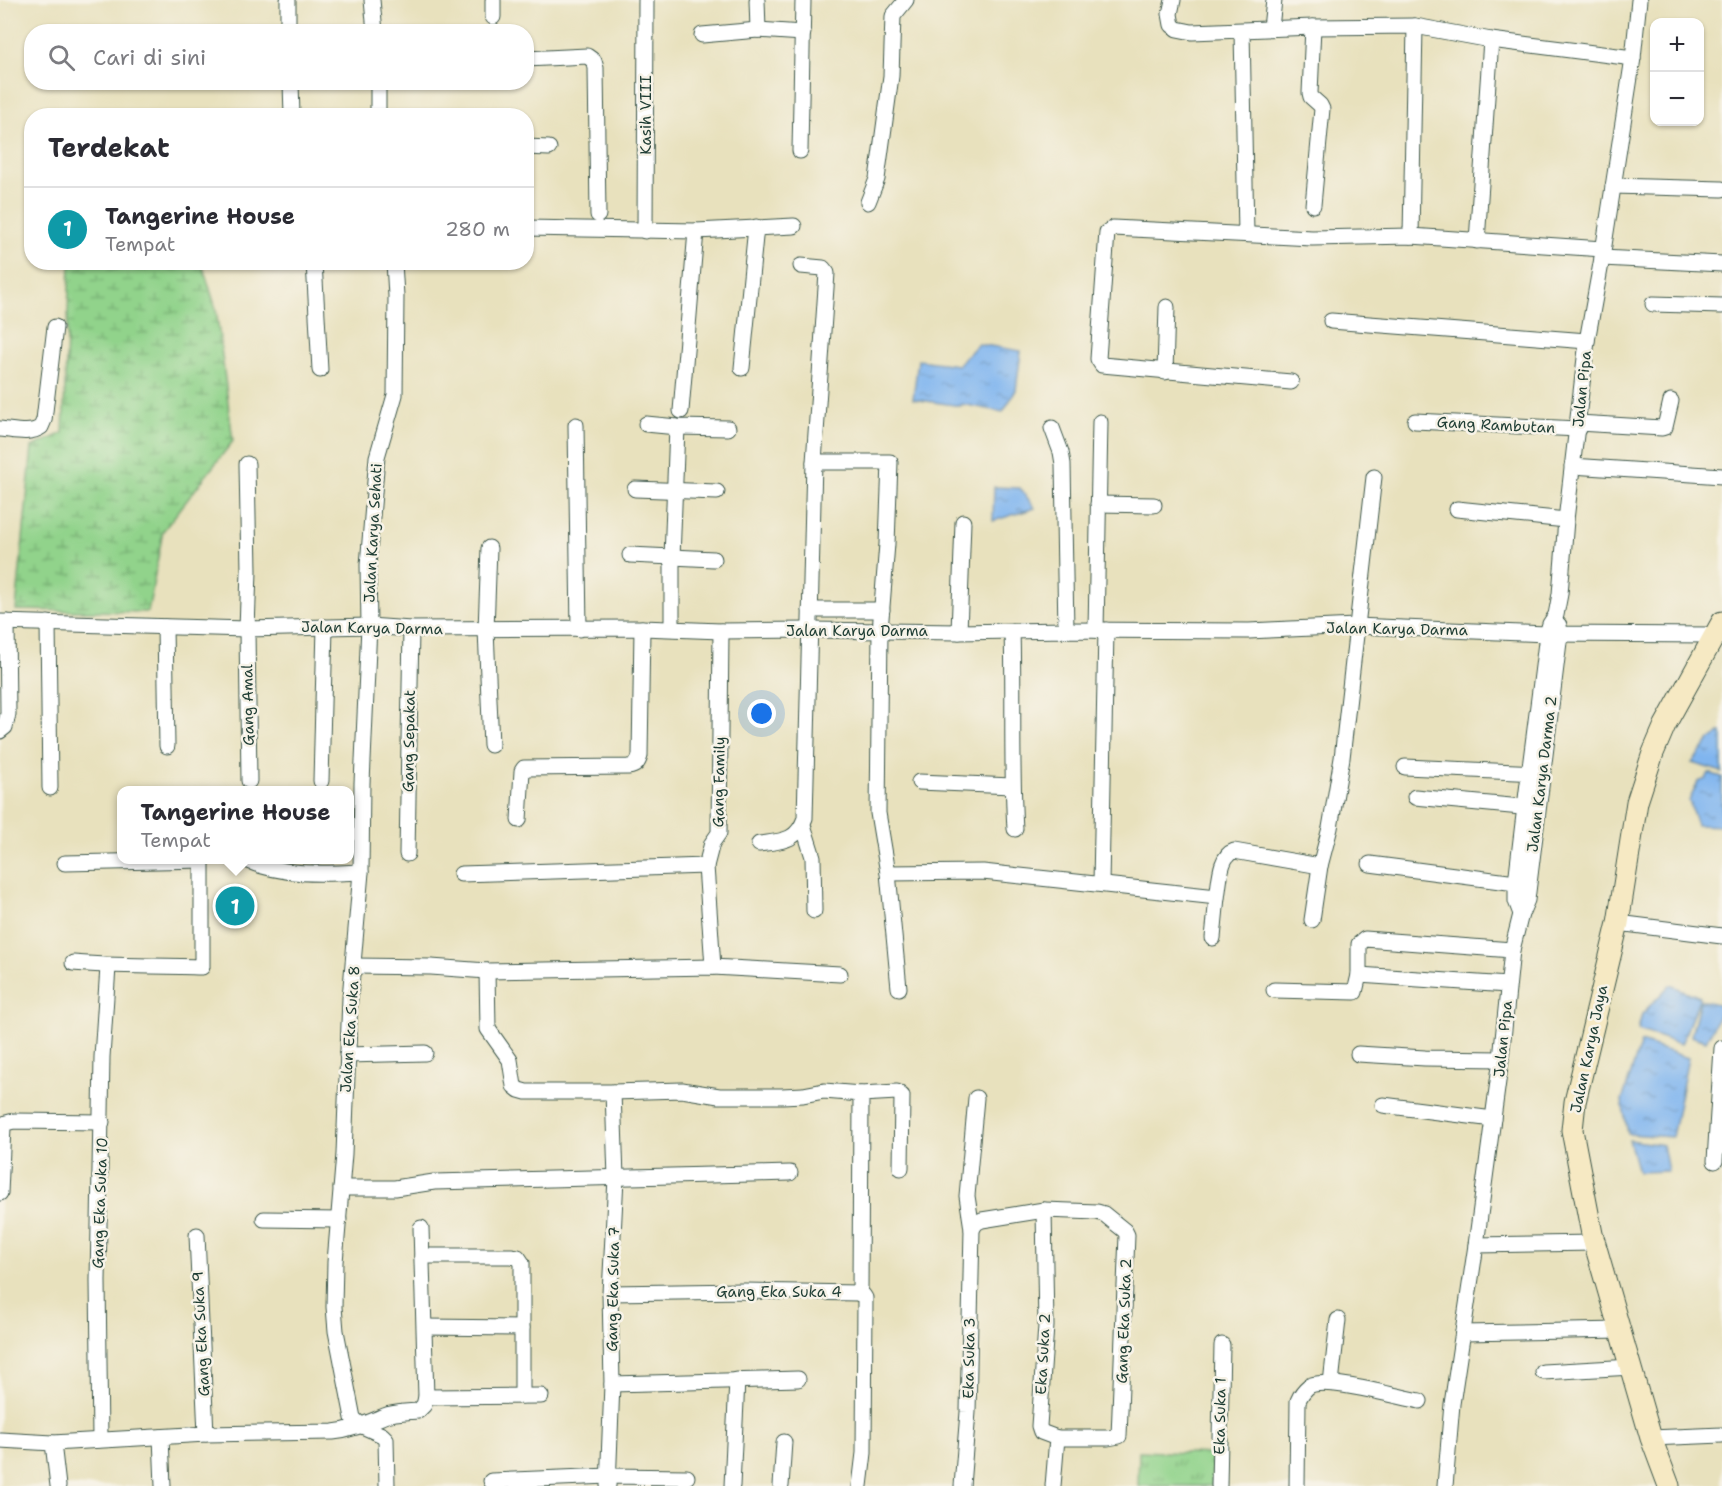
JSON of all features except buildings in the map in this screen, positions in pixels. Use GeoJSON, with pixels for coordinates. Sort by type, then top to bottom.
{"type":"FeatureCollection","features":[{"type":"Feature","properties":{"kind":"main road","name":"Jalan Karya Jaya"},"geometry":{"type":"LineString","coordinates":[[1669,1486],[1651,1438],[1595,1243],[1572,1130],[1575,1102],[1618,923],[1637,802],[1665,725],[1720,631]]}},
{"type":"Feature","properties":{"kind":"street"},"geometry":{"type":"LineString","coordinates":[[288,0],[288,24]]}},
{"type":"Feature","properties":{"kind":"street"},"geometry":{"type":"LineString","coordinates":[[372,0],[374,24]]}},
{"type":"Feature","properties":{"kind":"street"},"geometry":{"type":"LineString","coordinates":[[493,0],[493,17]]}},
{"type":"Feature","properties":{"kind":"street","name":"Kasih VIII"},"geometry":{"type":"LineString","coordinates":[[645,231],[646,0]]}},
{"type":"Feature","properties":{"kind":"street"},"geometry":{"type":"LineString","coordinates":[[758,0],[758,30]]}},
{"type":"Feature","properties":{"kind":"street"},"geometry":{"type":"LineString","coordinates":[[800,151],[803,0]]}},
{"type":"Feature","properties":{"kind":"street"},"geometry":{"type":"LineString","coordinates":[[868,202],[877,179],[891,76],[892,16],[906,0]]}},
{"type":"Feature","properties":{"kind":"street"},"geometry":{"type":"LineString","coordinates":[[1173,0],[1170,14],[1172,25],[1191,32],[1271,28],[1415,26],[1491,40],[1633,58]]}},
{"type":"Feature","properties":{"kind":"street"},"geometry":{"type":"LineString","coordinates":[[1271,28],[1274,0]]}},
{"type":"Feature","properties":{"kind":"street","name":"Jalan Pipa"},"geometry":{"type":"LineString","coordinates":[[1554,634],[1559,622],[1556,615],[1587,341],[1603,254],[1633,58],[1639,0]]}},
{"type":"Feature","properties":{"kind":"street"},"geometry":{"type":"LineString","coordinates":[[1411,236],[1415,26]]}},
{"type":"Feature","properties":{"kind":"street"},"geometry":{"type":"LineString","coordinates":[[1313,27],[1310,93],[1322,109],[1313,205]]}},
{"type":"Feature","properties":{"kind":"street"},"geometry":{"type":"LineString","coordinates":[[702,36],[758,30],[803,33]]}},
{"type":"Feature","properties":{"kind":"street"},"geometry":{"type":"LineString","coordinates":[[1242,31],[1246,234]]}},
{"type":"Feature","properties":{"kind":"street"},"geometry":{"type":"LineString","coordinates":[[1477,241],[1491,40]]}},
{"type":"Feature","properties":{"kind":"street"},"geometry":{"type":"LineString","coordinates":[[534,59],[587,56],[594,61],[597,68],[598,215]]}},
{"type":"Feature","properties":{"kind":"street"},"geometry":{"type":"LineString","coordinates":[[291,90],[292,108]]}},
{"type":"Feature","properties":{"kind":"street"},"geometry":{"type":"LineString","coordinates":[[378,90],[378,108]]}},
{"type":"Feature","properties":{"kind":"street"},"geometry":{"type":"LineString","coordinates":[[534,147],[549,148]]}},
{"type":"Feature","properties":{"kind":"street"},"geometry":{"type":"LineString","coordinates":[[1613,186],[1722,189]]}},
{"type":"Feature","properties":{"kind":"street"},"geometry":{"type":"LineString","coordinates":[[534,228],[696,231],[794,226]]}},
{"type":"Feature","properties":{"kind":"street"},"geometry":{"type":"LineString","coordinates":[[742,368],[756,227]]}},
{"type":"Feature","properties":{"kind":"street"},"geometry":{"type":"LineString","coordinates":[[1291,382],[1102,365],[1098,358],[1107,232],[1113,228],[1312,238],[1411,236],[1722,264]]}},
{"type":"Feature","properties":{"kind":"street"},"geometry":{"type":"LineString","coordinates":[[681,411],[696,231]]}},
{"type":"Feature","properties":{"kind":"street"},"geometry":{"type":"LineString","coordinates":[[759,844],[789,840],[803,825],[805,818],[814,462],[826,273],[823,268],[801,266]]}},
{"type":"Feature","properties":{"kind":"street"},"geometry":{"type":"LineString","coordinates":[[314,270],[320,370]]}},
{"type":"Feature","properties":{"kind":"street","name":"Jalan Karya Sehati"},"geometry":{"type":"LineString","coordinates":[[369,626],[368,565],[377,457],[395,395],[394,270]]}},
{"type":"Feature","properties":{"kind":"street"},"geometry":{"type":"LineString","coordinates":[[1653,304],[1722,306]]}},
{"type":"Feature","properties":{"kind":"street"},"geometry":{"type":"LineString","coordinates":[[1165,372],[1167,307]]}},
{"type":"Feature","properties":{"kind":"street"},"geometry":{"type":"LineString","coordinates":[[1331,321],[1587,341]]}},
{"type":"Feature","properties":{"kind":"street"},"geometry":{"type":"LineString","coordinates":[[0,429],[28,432],[41,428],[55,327]]}},
{"type":"Feature","properties":{"kind":"street","name":"Gang Rambutan"},"geometry":{"type":"LineString","coordinates":[[1415,421],[1662,428],[1665,427],[1671,401]]}},
{"type":"Feature","properties":{"kind":"street"},"geometry":{"type":"LineString","coordinates":[[1100,422],[1098,504],[1101,630],[1101,884]]}},
{"type":"Feature","properties":{"kind":"street"},"geometry":{"type":"LineString","coordinates":[[646,424],[728,428]]}},
{"type":"Feature","properties":{"kind":"street"},"geometry":{"type":"LineString","coordinates":[[576,425],[579,629]]}},
{"type":"Feature","properties":{"kind":"street"},"geometry":{"type":"LineString","coordinates":[[672,628],[677,427]]}},
{"type":"Feature","properties":{"kind":"street"},"geometry":{"type":"LineString","coordinates":[[1052,428],[1063,464],[1066,630]]}},
{"type":"Feature","properties":{"kind":"street"},"geometry":{"type":"LineString","coordinates":[[814,462],[890,462],[880,631],[878,813],[888,873],[899,988]]}},
{"type":"Feature","properties":{"kind":"street","name":"Gang Amal"},"geometry":{"type":"LineString","coordinates":[[247,464],[249,782]]}},
{"type":"Feature","properties":{"kind":"street"},"geometry":{"type":"LineString","coordinates":[[1572,466],[1722,476]]}},
{"type":"Feature","properties":{"kind":"street"},"geometry":{"type":"LineString","coordinates":[[1312,920],[1320,866],[1330,828],[1342,758],[1374,477]]}},
{"type":"Feature","properties":{"kind":"street"},"geometry":{"type":"LineString","coordinates":[[635,489],[717,492]]}},
{"type":"Feature","properties":{"kind":"street"},"geometry":{"type":"LineString","coordinates":[[1098,504],[1154,505]]}},
{"type":"Feature","properties":{"kind":"street"},"geometry":{"type":"LineString","coordinates":[[1456,509],[1566,520]]}},
{"type":"Feature","properties":{"kind":"street"},"geometry":{"type":"LineString","coordinates":[[959,632],[963,522]]}},
{"type":"Feature","properties":{"kind":"street"},"geometry":{"type":"LineString","coordinates":[[489,548],[486,630],[491,745]]}},
{"type":"Feature","properties":{"kind":"street"},"geometry":{"type":"LineString","coordinates":[[630,555],[714,560]]}},
{"type":"Feature","properties":{"kind":"street"},"geometry":{"type":"LineString","coordinates":[[810,610],[882,610]]}},
{"type":"Feature","properties":{"kind":"street"},"geometry":{"type":"LineString","coordinates":[[0,731],[5,727],[8,714],[4,622]]}},
{"type":"Feature","properties":{"kind":"street","name":"Jalan Karya Darma"},"geometry":{"type":"LineString","coordinates":[[4,622],[247,629],[369,626],[486,630],[672,628],[722,632],[809,630],[1250,631],[1356,626],[1554,634],[1720,631]]}},
{"type":"Feature","properties":{"kind":"street"},"geometry":{"type":"LineString","coordinates":[[48,623],[50,788]]}},
{"type":"Feature","properties":{"kind":"street","name":"Jalan Eka Suka 8"},"geometry":{"type":"LineString","coordinates":[[362,1426],[353,1418],[351,1411],[336,1331],[334,1307],[350,998],[361,872],[362,783],[369,626]]}},
{"type":"Feature","properties":{"kind":"street"},"geometry":{"type":"LineString","coordinates":[[165,627],[167,746]]}},
{"type":"Feature","properties":{"kind":"street"},"geometry":{"type":"LineString","coordinates":[[321,781],[325,627]]}},
{"type":"Feature","properties":{"kind":"street"},"geometry":{"type":"LineString","coordinates":[[519,820],[524,768],[628,767],[634,766],[638,761],[640,756],[642,628]]}},
{"type":"Feature","properties":{"kind":"street","name":"Gang Sepakat"},"geometry":{"type":"LineString","coordinates":[[407,854],[411,629]]}},
{"type":"Feature","properties":{"kind":"street"},"geometry":{"type":"LineString","coordinates":[[1012,631],[1014,706],[1012,786],[1015,829]]}},
{"type":"Feature","properties":{"kind":"street","name":"Gang Family"},"geometry":{"type":"LineString","coordinates":[[713,966],[706,866],[712,843],[719,833],[722,632]]}},
{"type":"Feature","properties":{"kind":"street","name":"Jalan Karya Darma 2"},"geometry":{"type":"LineString","coordinates":[[1543,719],[1554,634]]}},
{"type":"Feature","properties":{"kind":"street","name":"Jalan Pipa"},"geometry":{"type":"LineString","coordinates":[[1445,1486],[1452,1404],[1501,1059],[1512,950],[1521,914],[1516,901],[1516,883],[1531,808],[1543,719]]}},
{"type":"Feature","properties":{"kind":"street"},"geometry":{"type":"LineString","coordinates":[[1405,767],[1535,773]]}},
{"type":"Feature","properties":{"kind":"street"},"geometry":{"type":"LineString","coordinates":[[919,782],[1012,786]]}},
{"type":"Feature","properties":{"kind":"street"},"geometry":{"type":"LineString","coordinates":[[1415,797],[1531,808]]}},
{"type":"Feature","properties":{"kind":"street","name":"Jalan Karya Darma 2"},"geometry":{"type":"LineString","coordinates":[[1521,914],[1527,900],[1531,808]]}},
{"type":"Feature","properties":{"kind":"street"},"geometry":{"type":"LineString","coordinates":[[803,825],[813,856],[814,911]]}},
{"type":"Feature","properties":{"kind":"street"},"geometry":{"type":"LineString","coordinates":[[1213,938],[1217,897],[1224,858],[1228,853],[1234,851],[1320,866]]}},
{"type":"Feature","properties":{"kind":"street"},"geometry":{"type":"LineString","coordinates":[[65,863],[117,862]]}},
{"type":"Feature","properties":{"kind":"street"},"geometry":{"type":"LineString","coordinates":[[73,963],[108,967],[202,967],[202,864]]}},
{"type":"Feature","properties":{"kind":"street"},"geometry":{"type":"LineString","coordinates":[[258,864],[272,869],[318,874],[361,872]]}},
{"type":"Feature","properties":{"kind":"street"},"geometry":{"type":"LineString","coordinates":[[1370,864],[1516,883]]}},
{"type":"Feature","properties":{"kind":"street"},"geometry":{"type":"LineString","coordinates":[[461,874],[706,866]]}},
{"type":"Feature","properties":{"kind":"street"},"geometry":{"type":"LineString","coordinates":[[888,873],[982,872],[1217,897]]}},
{"type":"Feature","properties":{"kind":"street"},"geometry":{"type":"LineString","coordinates":[[1618,923],[1722,936]]}},
{"type":"Feature","properties":{"kind":"street"},"geometry":{"type":"LineString","coordinates":[[1274,990],[1355,992],[1359,975],[1359,944],[1365,939],[1512,950]]}},
{"type":"Feature","properties":{"kind":"street"},"geometry":{"type":"LineString","coordinates":[[354,966],[431,967],[487,971],[713,966],[840,974]]}},
{"type":"Feature","properties":{"kind":"street","name":"Gang Eka Suka 10"},"geometry":{"type":"LineString","coordinates":[[100,1439],[98,1281],[102,1057],[108,967]]}},
{"type":"Feature","properties":{"kind":"street"},"geometry":{"type":"LineString","coordinates":[[487,971],[488,1029],[511,1063],[514,1086],[519,1090],[525,1092],[682,1090],[719,1096],[782,1096],[824,1091],[861,1094],[897,1092],[902,1096],[901,1167]]}},
{"type":"Feature","properties":{"kind":"street"},"geometry":{"type":"LineString","coordinates":[[1359,975],[1508,985]]}},
{"type":"Feature","properties":{"kind":"street"},"geometry":{"type":"LineString","coordinates":[[1715,1161],[1722,1048]]}},
{"type":"Feature","properties":{"kind":"street"},"geometry":{"type":"LineString","coordinates":[[347,1055],[425,1053]]}},
{"type":"Feature","properties":{"kind":"street"},"geometry":{"type":"LineString","coordinates":[[1358,1054],[1501,1059]]}},
{"type":"Feature","properties":{"kind":"street","name":"Gang Eka Suka 7"},"geometry":{"type":"LineString","coordinates":[[609,1481],[612,1384],[610,1293],[616,1178],[613,1092]]}},
{"type":"Feature","properties":{"kind":"street"},"geometry":{"type":"LineString","coordinates":[[860,1294],[861,1094]]}},
{"type":"Feature","properties":{"kind":"street","name":"Eka Suka 3"},"geometry":{"type":"LineString","coordinates":[[962,1486],[968,1412],[972,1229],[967,1196],[976,1098]]}},
{"type":"Feature","properties":{"kind":"street"},"geometry":{"type":"LineString","coordinates":[[1383,1105],[1493,1119]]}},
{"type":"Feature","properties":{"kind":"street"},"geometry":{"type":"LineString","coordinates":[[0,1193],[3,1126],[6,1123],[14,1121],[102,1122]]}},
{"type":"Feature","properties":{"kind":"street"},"geometry":{"type":"LineString","coordinates":[[341,1188],[395,1188],[414,1183],[434,1182],[790,1173]]}},
{"type":"Feature","properties":{"kind":"street"},"geometry":{"type":"LineString","coordinates":[[972,1229],[982,1220],[1044,1210]]}},
{"type":"Feature","properties":{"kind":"street","name":"Gang Eka Suka 2"},"geometry":{"type":"LineString","coordinates":[[1044,1210],[1101,1212],[1125,1231],[1128,1239],[1119,1436],[1057,1438]]}},
{"type":"Feature","properties":{"kind":"street","name":"Eka Suka 2"},"geometry":{"type":"LineString","coordinates":[[1044,1210],[1046,1326],[1039,1426],[1041,1432],[1057,1438]]}},
{"type":"Feature","properties":{"kind":"street"},"geometry":{"type":"LineString","coordinates":[[264,1219],[339,1220]]}},
{"type":"Feature","properties":{"kind":"street"},"geometry":{"type":"LineString","coordinates":[[0,1440],[53,1443],[206,1434],[333,1432],[362,1426],[386,1415],[418,1411],[426,1397],[421,1228]]}},
{"type":"Feature","properties":{"kind":"street","name":"Gang Eka Suka 9"},"geometry":{"type":"LineString","coordinates":[[197,1235],[206,1434]]}},
{"type":"Feature","properties":{"kind":"street"},"geometry":{"type":"LineString","coordinates":[[1476,1245],[1595,1243]]}},
{"type":"Feature","properties":{"kind":"street"},"geometry":{"type":"LineString","coordinates":[[422,1256],[518,1257],[522,1263],[522,1396]]}},
{"type":"Feature","properties":{"kind":"street","name":"Gang Eka Suka 4"},"geometry":{"type":"LineString","coordinates":[[610,1293],[745,1291],[860,1294],[866,1298],[864,1453],[860,1486]]}},
{"type":"Feature","properties":{"kind":"street"},"geometry":{"type":"LineString","coordinates":[[1331,1383],[1338,1320]]}},
{"type":"Feature","properties":{"kind":"street"},"geometry":{"type":"LineString","coordinates":[[425,1327],[522,1328]]}},
{"type":"Feature","properties":{"kind":"street"},"geometry":{"type":"LineString","coordinates":[[1463,1333],[1620,1330]]}},
{"type":"Feature","properties":{"kind":"street","name":"Eka Suka 1"},"geometry":{"type":"LineString","coordinates":[[1219,1486],[1222,1345]]}},
{"type":"Feature","properties":{"kind":"street"},"geometry":{"type":"LineString","coordinates":[[1543,1372],[1632,1367]]}},
{"type":"Feature","properties":{"kind":"street"},"geometry":{"type":"LineString","coordinates":[[612,1384],[798,1379]]}},
{"type":"Feature","properties":{"kind":"street"},"geometry":{"type":"LineString","coordinates":[[732,1486],[737,1380]]}},
{"type":"Feature","properties":{"kind":"street"},"geometry":{"type":"LineString","coordinates":[[1298,1486],[1298,1401],[1300,1395],[1310,1385],[1331,1383],[1420,1401]]}},
{"type":"Feature","properties":{"kind":"street"},"geometry":{"type":"LineString","coordinates":[[426,1397],[541,1396]]}},
{"type":"Feature","properties":{"kind":"street"},"geometry":{"type":"LineString","coordinates":[[362,1426],[386,1439],[387,1486]]}},
{"type":"Feature","properties":{"kind":"street"},"geometry":{"type":"LineString","coordinates":[[1651,1438],[1722,1435]]}},
{"type":"Feature","properties":{"kind":"street"},"geometry":{"type":"LineString","coordinates":[[161,1437],[163,1486]]}},
{"type":"Feature","properties":{"kind":"street"},"geometry":{"type":"LineString","coordinates":[[1053,1486],[1057,1438]]}},
{"type":"Feature","properties":{"kind":"street"},"geometry":{"type":"LineString","coordinates":[[781,1486],[784,1442]]}},
{"type":"Feature","properties":{"kind":"street"},"geometry":{"type":"LineString","coordinates":[[53,1443],[58,1486]]}},
{"type":"Feature","properties":{"kind":"street"},"geometry":{"type":"LineString","coordinates":[[491,1481],[609,1481],[687,1478]]}},
{"type":"Feature","properties":{"kind":"green space"},"geometry":{"type":"Polygon","coordinates":[[[70,270],[204,270],[216,309],[233,441],[163,531],[148,612],[16,610],[32,447],[63,433],[70,270]]]}},
{"type":"Feature","properties":{"kind":"green space"},"geometry":{"type":"Polygon","coordinates":[[[1139,1451],[1213,1454],[1212,1486],[1138,1486],[1139,1451]]]}},
{"type":"Feature","properties":{"kind":"water"},"geometry":{"type":"Polygon","coordinates":[[[978,344],[1021,351],[1016,390],[1003,412],[962,404],[961,406],[913,399],[918,360],[958,365],[978,344]]]}},
{"type":"Feature","properties":{"kind":"water"},"geometry":{"type":"Polygon","coordinates":[[[994,487],[1020,488],[1035,508],[993,521],[994,487]]]}},
{"type":"Feature","properties":{"kind":"water"},"geometry":{"type":"Polygon","coordinates":[[[1722,732],[1722,772],[1692,763],[1710,740],[1722,732]]]}},
{"type":"Feature","properties":{"kind":"water"},"geometry":{"type":"Polygon","coordinates":[[[1709,773],[1722,777],[1722,826],[1697,825],[1689,801],[1698,782],[1706,779],[1709,773]]]}},
{"type":"Feature","properties":{"kind":"water"},"geometry":{"type":"Polygon","coordinates":[[[1670,985],[1700,997],[1681,1044],[1638,1030],[1642,1014],[1670,985]]]}},
{"type":"Feature","properties":{"kind":"water"},"geometry":{"type":"Polygon","coordinates":[[[1700,1000],[1722,1005],[1722,1010],[1706,1041],[1691,1036],[1700,1000]]]}},
{"type":"Feature","properties":{"kind":"water"},"geometry":{"type":"Polygon","coordinates":[[[1641,1042],[1688,1058],[1672,1137],[1628,1134],[1622,1101],[1641,1042]]]}},
{"type":"Feature","properties":{"kind":"water"},"geometry":{"type":"Polygon","coordinates":[[[1629,1140],[1663,1145],[1668,1171],[1638,1172],[1629,1140]]]}},
{"type":"Feature","properties":{"kind":"place","name":"Tangerine House"},"geometry":{"type":"Point","coordinates":[235,906]}}]}
